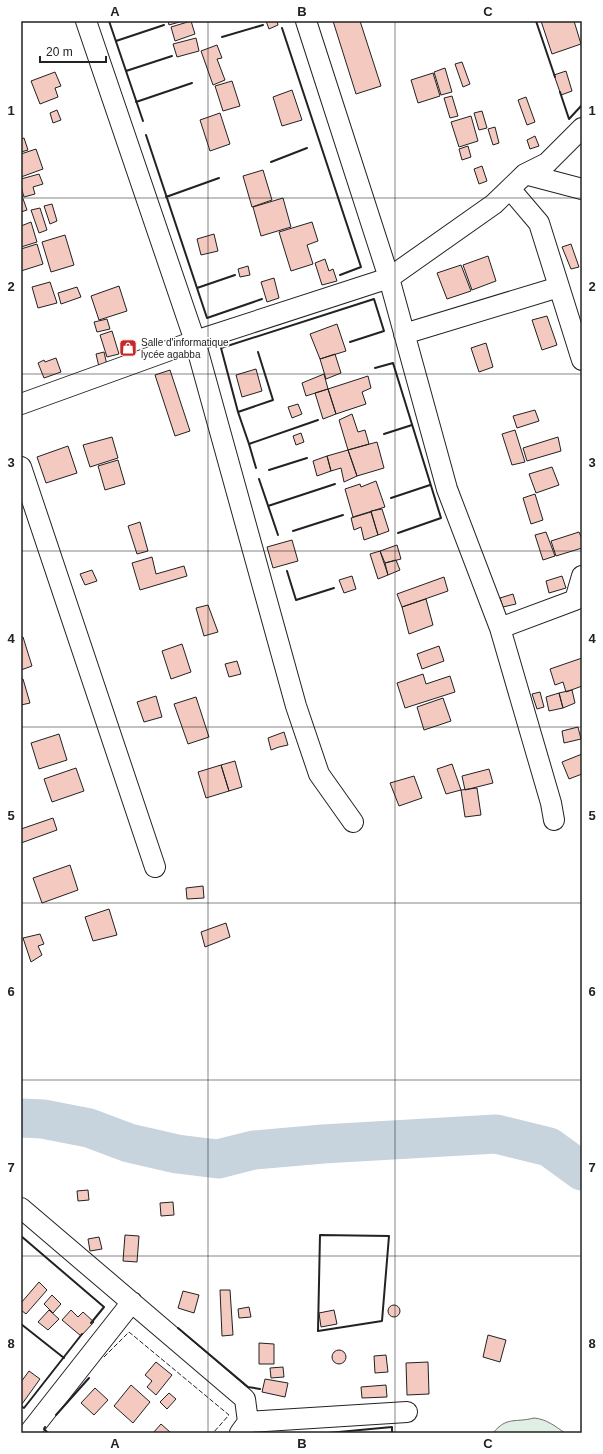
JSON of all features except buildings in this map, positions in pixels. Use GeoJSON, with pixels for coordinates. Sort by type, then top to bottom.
{"type":"FeatureCollection","features":[{"type":"Feature","properties":{"kind":"street"},"geometry":{"type":"LineString","coordinates":[[86,21],[195,341],[296,706],[319,774],[354,822]]}},
{"type":"Feature","properties":{"kind":"street"},"geometry":{"type":"LineString","coordinates":[[306,21],[389,278],[447,489],[500,628],[551,803],[554,820]]}},
{"type":"Feature","properties":{"kind":"street"},"geometry":{"type":"LineString","coordinates":[[21,404],[195,341],[389,278],[494,204],[525,174],[547,163],[582,128]]}},
{"type":"Feature","properties":{"kind":"street"},"geometry":{"type":"LineString","coordinates":[[525,174],[582,189]]}},
{"type":"Feature","properties":{"kind":"street"},"geometry":{"type":"LineString","coordinates":[[510,188],[539,223],[580,349]]}},
{"type":"Feature","properties":{"kind":"street"},"geometry":{"type":"LineString","coordinates":[[404,334],[559,287]]}},
{"type":"Feature","properties":{"kind":"street"},"geometry":{"type":"LineString","coordinates":[[21,467],[155,867]]}},
{"type":"Feature","properties":{"kind":"street"},"geometry":{"type":"LineString","coordinates":[[500,628],[575,600],[582,576]]}},
{"type":"Feature","properties":{"kind":"street"},"geometry":{"type":"LineString","coordinates":[[21,1208],[245,1399],[244,1428],[407,1412]]}},
{"type":"Feature","properties":{"kind":"street"},"geometry":{"type":"LineString","coordinates":[[21,1427],[29,1433],[132,1302]]}},
{"type":"Feature","properties":{"kind":"green space"},"geometry":{"type":"Polygon","coordinates":[[[534,1418],[546,1421],[565,1433],[493,1433],[507,1422],[534,1418]]]}},
{"type":"Feature","properties":{"kind":"waterway"},"geometry":{"type":"LineString","coordinates":[[21,1118],[43,1119],[89,1128],[129,1143],[177,1154],[218,1159],[254,1150],[323,1144],[496,1134],[549,1147],[582,1171]]}},
{"type":"Feature","properties":{"kind":"fence"},"geometry":{"type":"LineString","coordinates":[[104,1357],[129,1332],[229,1415],[213,1433]]}},
{"type":"Feature","properties":{"kind":"wall"},"geometry":{"type":"LineString","coordinates":[[109,21],[143,121]]}},
{"type":"Feature","properties":{"kind":"wall"},"geometry":{"type":"LineString","coordinates":[[536,21],[555,77]]}},
{"type":"Feature","properties":{"kind":"wall"},"geometry":{"type":"LineString","coordinates":[[116,41],[164,25]]}},
{"type":"Feature","properties":{"kind":"wall"},"geometry":{"type":"LineString","coordinates":[[222,37],[263,25]]}},
{"type":"Feature","properties":{"kind":"wall"},"geometry":{"type":"LineString","coordinates":[[282,28],[361,267],[340,275]]}},
{"type":"Feature","properties":{"kind":"wall"},"geometry":{"type":"LineString","coordinates":[[126,71],[172,56]]}},
{"type":"Feature","properties":{"kind":"wall"},"geometry":{"type":"LineString","coordinates":[[136,102],[192,83]]}},
{"type":"Feature","properties":{"kind":"wall"},"geometry":{"type":"LineString","coordinates":[[560,92],[569,119],[582,105]]}},
{"type":"Feature","properties":{"kind":"wall"},"geometry":{"type":"LineString","coordinates":[[146,135],[207,318],[262,299]]}},
{"type":"Feature","properties":{"kind":"wall"},"geometry":{"type":"LineString","coordinates":[[271,162],[307,148]]}},
{"type":"Feature","properties":{"kind":"wall"},"geometry":{"type":"LineString","coordinates":[[166,197],[219,178]]}},
{"type":"Feature","properties":{"kind":"wall"},"geometry":{"type":"LineString","coordinates":[[197,288],[235,275]]}},
{"type":"Feature","properties":{"kind":"wall"},"geometry":{"type":"LineString","coordinates":[[258,352],[273,400],[238,412],[221,348],[374,299],[384,331],[350,342]]}},
{"type":"Feature","properties":{"kind":"wall"},"geometry":{"type":"LineString","coordinates":[[375,368],[393,363],[441,518],[398,533]]}},
{"type":"Feature","properties":{"kind":"wall"},"geometry":{"type":"LineString","coordinates":[[238,412],[249,444],[318,420]]}},
{"type":"Feature","properties":{"kind":"wall"},"geometry":{"type":"LineString","coordinates":[[384,434],[412,425]]}},
{"type":"Feature","properties":{"kind":"wall"},"geometry":{"type":"LineString","coordinates":[[249,444],[256,468]]}},
{"type":"Feature","properties":{"kind":"wall"},"geometry":{"type":"LineString","coordinates":[[269,470],[307,458]]}},
{"type":"Feature","properties":{"kind":"wall"},"geometry":{"type":"LineString","coordinates":[[259,479],[278,535]]}},
{"type":"Feature","properties":{"kind":"wall"},"geometry":{"type":"LineString","coordinates":[[268,506],[335,484]]}},
{"type":"Feature","properties":{"kind":"wall"},"geometry":{"type":"LineString","coordinates":[[391,498],[430,485]]}},
{"type":"Feature","properties":{"kind":"wall"},"geometry":{"type":"LineString","coordinates":[[293,531],[343,515]]}},
{"type":"Feature","properties":{"kind":"wall"},"geometry":{"type":"LineString","coordinates":[[287,571],[296,600],[334,588]]}},
{"type":"Feature","properties":{"kind":"wall"},"geometry":{"type":"LineString","coordinates":[[320,1235],[389,1236],[382,1321],[318,1331],[320,1235]]}},
{"type":"Feature","properties":{"kind":"wall"},"geometry":{"type":"LineString","coordinates":[[21,1236],[104,1307],[91,1323]]}},
{"type":"Feature","properties":{"kind":"wall"},"geometry":{"type":"LineString","coordinates":[[21,1324],[64,1358]]}},
{"type":"Feature","properties":{"kind":"wall"},"geometry":{"type":"LineString","coordinates":[[178,1328],[248,1387],[260,1389]]}},
{"type":"Feature","properties":{"kind":"wall"},"geometry":{"type":"LineString","coordinates":[[21,1406],[24,1408],[82,1334]]}},
{"type":"Feature","properties":{"kind":"wall"},"geometry":{"type":"LineString","coordinates":[[56,1415],[89,1378]]}},
{"type":"Feature","properties":{"kind":"wall"},"geometry":{"type":"LineString","coordinates":[[45,1427],[44,1429],[48,1433]]}},
{"type":"Feature","properties":{"kind":"wall"},"geometry":{"type":"LineString","coordinates":[[328,1433],[392,1427],[392,1433]]}},
{"type":"Feature","properties":{"kind":"place","name":"Salle d'informatique lycée agabba"},"geometry":{"type":"Point","coordinates":[128,348]}}]}
